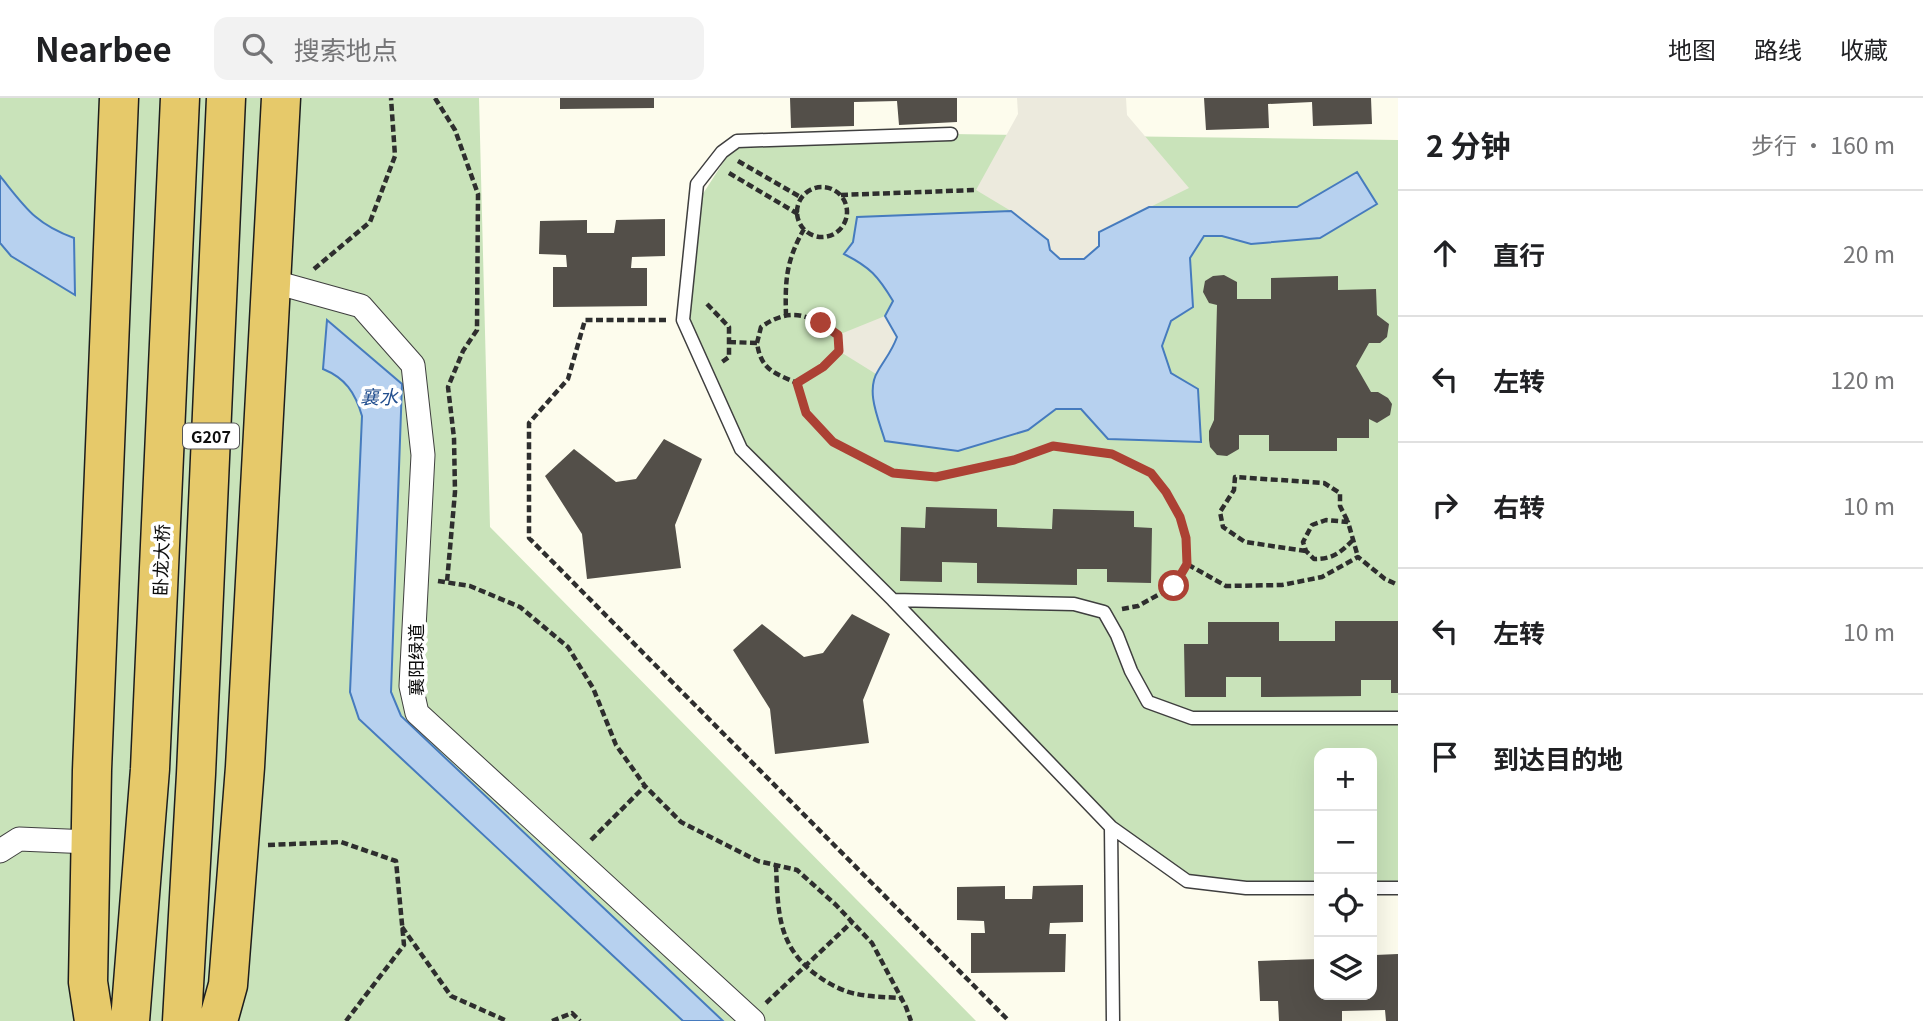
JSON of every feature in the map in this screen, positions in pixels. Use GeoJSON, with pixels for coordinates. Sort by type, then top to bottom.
{"type":"FeatureCollection","features":[{"type":"Feature","properties":{"kind":"highway"},"geometry":{"type":"LineString","coordinates":[[94,1021],[88,982],[90,842],[119,98]]}},
{"type":"Feature","properties":{"kind":"highway","name":"卧龙大桥"},"geometry":{"type":"LineString","coordinates":[[130,1021],[150,769],[180,98]]}},
{"type":"Feature","properties":{"kind":"highway","name":"G207"},"geometry":{"type":"LineString","coordinates":[[182,1021],[196,774],[226,98]]}},
{"type":"Feature","properties":{"kind":"highway"},"geometry":{"type":"LineString","coordinates":[[218,1021],[228,985],[281,284],[281,98]]}},
{"type":"Feature","properties":{"kind":"street","name":"襄阳绿道"},"geometry":{"type":"LineString","coordinates":[[281,284],[361,306],[412,365],[423,455],[411,686],[417,713],[752,1019]]}},
{"type":"Feature","properties":{"kind":"street"},"geometry":{"type":"LineString","coordinates":[[0,851],[19,839],[90,842]]}},
{"type":"Feature","properties":{"kind":"lane"},"geometry":{"type":"LineString","coordinates":[[951,134],[737,141],[722,152],[697,184],[683,320],[741,449],[893,600],[1111,827],[1187,881],[1246,888],[1314,888]]}},
{"type":"Feature","properties":{"kind":"lane"},"geometry":{"type":"LineString","coordinates":[[893,600],[1073,604],[1104,612],[1117,635],[1131,671],[1149,702],[1192,718],[1398,718]]}},
{"type":"Feature","properties":{"kind":"lane"},"geometry":{"type":"LineString","coordinates":[[1111,827],[1113,1021]]}},
{"type":"Feature","properties":{"kind":"lane"},"geometry":{"type":"LineString","coordinates":[[1377,888],[1398,888]]}},
{"type":"Feature","properties":{"kind":"path"},"geometry":{"type":"LineString","coordinates":[[281,284],[370,222],[396,156],[391,98]]}},
{"type":"Feature","properties":{"kind":"path"},"geometry":{"type":"LineString","coordinates":[[435,98],[456,130],[478,194],[477,330],[463,351],[448,387],[454,438],[456,492],[447,583]]}},
{"type":"Feature","properties":{"kind":"path"},"geometry":{"type":"LineString","coordinates":[[722,152],[802,198]]}},
{"type":"Feature","properties":{"kind":"path"},"geometry":{"type":"LineString","coordinates":[[713,164],[798,214]]}},
{"type":"Feature","properties":{"kind":"path"},"geometry":{"type":"LineString","coordinates":[[840,195],[847,209],[847,216],[839,230],[826,237],[818,237],[804,229],[798,214],[802,198],[808,192],[825,187],[840,195],[976,190]]}},
{"type":"Feature","properties":{"kind":"path"},"geometry":{"type":"LineString","coordinates":[[786,316],[785,279],[804,229]]}},
{"type":"Feature","properties":{"kind":"path"},"geometry":{"type":"LineString","coordinates":[[707,304],[729,327],[729,357],[707,374]]}},
{"type":"Feature","properties":{"kind":"path"},"geometry":{"type":"LineString","coordinates":[[799,313],[838,335],[839,351],[823,367],[797,383],[771,372],[759,359],[757,343],[761,327],[775,317],[799,313]]}},
{"type":"Feature","properties":{"kind":"path"},"geometry":{"type":"LineString","coordinates":[[683,320],[585,320],[568,379],[529,423],[529,538],[1009,1021]]}},
{"type":"Feature","properties":{"kind":"path"},"geometry":{"type":"LineString","coordinates":[[729,342],[757,343]]}},
{"type":"Feature","properties":{"kind":"path"},"geometry":{"type":"LineString","coordinates":[[797,383],[806,413],[833,442],[893,473],[936,477],[1014,460],[1053,446],[1112,454],[1151,473],[1180,517],[1186,538],[1187,564],[1174,586],[1138,606],[1104,612]]}},
{"type":"Feature","properties":{"kind":"path"},"geometry":{"type":"LineString","coordinates":[[1306,551],[1245,542],[1223,527],[1220,512],[1234,490],[1235,477],[1324,483],[1340,493],[1340,506],[1348,522],[1358,557],[1385,579],[1398,585]]}},
{"type":"Feature","properties":{"kind":"path"},"geometry":{"type":"LineString","coordinates":[[1348,522],[1326,520],[1312,525],[1303,542],[1306,551],[1314,559],[1330,559],[1342,552],[1353,540]]}},
{"type":"Feature","properties":{"kind":"path"},"geometry":{"type":"LineString","coordinates":[[1187,564],[1226,586],[1282,585],[1322,577],[1358,557]]}},
{"type":"Feature","properties":{"kind":"path"},"geometry":{"type":"LineString","coordinates":[[416,578],[470,586],[520,607],[568,647],[593,688],[616,745],[645,786],[681,822],[758,861],[797,870],[872,943],[911,1021]]}},
{"type":"Feature","properties":{"kind":"path"},"geometry":{"type":"LineString","coordinates":[[574,856],[645,786]]}},
{"type":"Feature","properties":{"kind":"path"},"geometry":{"type":"LineString","coordinates":[[239,846],[341,842],[396,861],[404,945],[346,1021]]}},
{"type":"Feature","properties":{"kind":"path"},"geometry":{"type":"LineString","coordinates":[[776,865],[778,911],[786,942],[804,967],[827,983],[856,994],[901,998]]}},
{"type":"Feature","properties":{"kind":"path"},"geometry":{"type":"LineString","coordinates":[[752,1019],[852,922]]}},
{"type":"Feature","properties":{"kind":"path"},"geometry":{"type":"LineString","coordinates":[[402,926],[451,996],[507,1021]]}},
{"type":"Feature","properties":{"kind":"path"},"geometry":{"type":"LineString","coordinates":[[552,1021],[572,1013],[580,1021]]}},
{"type":"Feature","properties":{"kind":"green space"},"geometry":{"type":"Polygon","coordinates":[[[0,98],[479,98],[490,527],[976,1021],[0,1021],[0,98]]]}},
{"type":"Feature","properties":{"kind":"green space"},"geometry":{"type":"Polygon","coordinates":[[[951,134],[1398,140],[1398,888],[1377,888],[1377,748],[1314,748],[1314,888],[1187,881],[1111,827],[741,449],[683,320],[697,203],[737,141],[951,134]]]}},
{"type":"Feature","properties":{"kind":"shaded area"},"geometry":{"type":"Polygon","coordinates":[[[1017,98],[1126,98],[1127,115],[1189,188],[1099,232],[1099,245],[1084,259],[1060,260],[1050,250],[1048,239],[1011,211],[976,190],[1018,114],[1017,98]]]}},
{"type":"Feature","properties":{"kind":"shaded area"},"geometry":{"type":"Polygon","coordinates":[[[885,316],[897,337],[890,355],[876,374],[839,351],[838,335],[885,316]]]}},
{"type":"Feature","properties":{"kind":"water"},"geometry":{"type":"Polygon","coordinates":[[[1357,172],[1377,204],[1320,238],[1251,244],[1222,236],[1204,236],[1190,258],[1193,307],[1171,321],[1162,346],[1171,373],[1198,389],[1201,442],[1108,439],[1081,409],[1056,409],[1028,430],[958,451],[885,441],[874,406],[873,387],[874,379],[897,337],[885,316],[893,301],[873,273],[844,254],[853,242],[857,217],[1011,211],[1048,240],[1050,250],[1060,259],[1084,259],[1099,246],[1099,232],[1149,207],[1297,207],[1357,172]]]}},
{"type":"Feature","properties":{"kind":"water"},"geometry":{"type":"Polygon","coordinates":[[[0,176],[24,206],[40,220],[74,238],[75,295],[11,256],[0,243],[0,176]]]}},
{"type":"Feature","properties":{"kind":"water","name":"襄水"},"geometry":{"type":"Polygon","coordinates":[[[327,320],[402,384],[391,692],[401,716],[723,1021],[683,1021],[359,719],[350,692],[362,416],[348,387],[323,369],[327,320]]]}},
{"type":"Feature","properties":{"kind":"building"},"geometry":{"type":"Polygon","coordinates":[[[560,98],[654,98],[654,108],[560,109],[560,98]]]}},
{"type":"Feature","properties":{"kind":"building"},"geometry":{"type":"Polygon","coordinates":[[[790,98],[957,98],[957,122],[899,125],[897,101],[854,102],[854,126],[791,128],[790,98]]]}},
{"type":"Feature","properties":{"kind":"building"},"geometry":{"type":"Polygon","coordinates":[[[1204,98],[1371,98],[1372,124],[1313,126],[1312,102],[1268,104],[1269,128],[1206,130],[1204,98]]]}},
{"type":"Feature","properties":{"kind":"building"},"geometry":{"type":"Polygon","coordinates":[[[665,219],[665,256],[632,257],[631,268],[647,268],[647,306],[553,307],[553,267],[567,267],[566,255],[539,254],[540,221],[587,220],[587,233],[614,233],[616,220],[665,219]]]}},
{"type":"Feature","properties":{"kind":"building"},"geometry":{"type":"Polygon","coordinates":[[[1224,275],[1237,282],[1237,299],[1271,299],[1271,278],[1338,276],[1338,290],[1376,289],[1377,315],[1389,324],[1387,337],[1380,343],[1369,343],[1356,366],[1371,392],[1378,392],[1392,404],[1390,415],[1377,423],[1369,419],[1369,438],[1337,438],[1337,451],[1269,451],[1269,435],[1239,435],[1239,449],[1227,456],[1217,455],[1210,447],[1209,431],[1214,420],[1217,305],[1209,303],[1203,292],[1205,281],[1213,276],[1224,275]]]}},
{"type":"Feature","properties":{"kind":"building"},"geometry":{"type":"Polygon","coordinates":[[[664,439],[702,459],[675,525],[681,568],[587,579],[582,534],[545,476],[574,449],[616,482],[636,479],[664,439]]]}},
{"type":"Feature","properties":{"kind":"building"},"geometry":{"type":"Polygon","coordinates":[[[926,507],[997,509],[997,527],[1052,529],[1053,509],[1134,511],[1134,527],[1152,528],[1151,583],[1107,582],[1107,569],[1077,569],[1077,585],[977,583],[977,563],[942,562],[942,582],[900,581],[901,527],[925,528],[926,507]]]}},
{"type":"Feature","properties":{"kind":"building"},"geometry":{"type":"Polygon","coordinates":[[[852,614],[890,634],[863,700],[869,743],[775,754],[770,709],[733,650],[762,624],[804,657],[823,653],[852,614]]]}},
{"type":"Feature","properties":{"kind":"building"},"geometry":{"type":"Polygon","coordinates":[[[1335,621],[1398,621],[1398,693],[1391,693],[1391,680],[1361,680],[1361,696],[1261,697],[1261,677],[1226,677],[1226,697],[1185,697],[1184,644],[1208,644],[1208,622],[1279,622],[1279,641],[1335,641],[1335,621]]]}},
{"type":"Feature","properties":{"kind":"building"},"geometry":{"type":"Polygon","coordinates":[[[1083,885],[1083,922],[1050,923],[1049,934],[1066,934],[1065,972],[971,973],[971,933],[985,933],[984,921],[957,920],[957,887],[1005,886],[1005,899],[1032,899],[1033,886],[1083,885]]]}},
{"type":"Feature","properties":{"kind":"building"},"geometry":{"type":"Polygon","coordinates":[[[1398,954],[1398,1021],[1386,1021],[1385,1010],[1342,1011],[1342,1021],[1279,1021],[1278,1001],[1260,1001],[1258,961],[1314,959],[1314,1000],[1377,1000],[1377,955],[1398,954]]]}},
{"type":"Feature","properties":{"kind":"route"},"geometry":{"type":"LineString","coordinates":[[821,323],[838,335],[839,351],[823,367],[797,383],[806,413],[833,442],[893,473],[936,477],[1014,460],[1053,446],[1112,454],[1151,473],[1180,517],[1186,538],[1187,564],[1174,586]]}}]}
